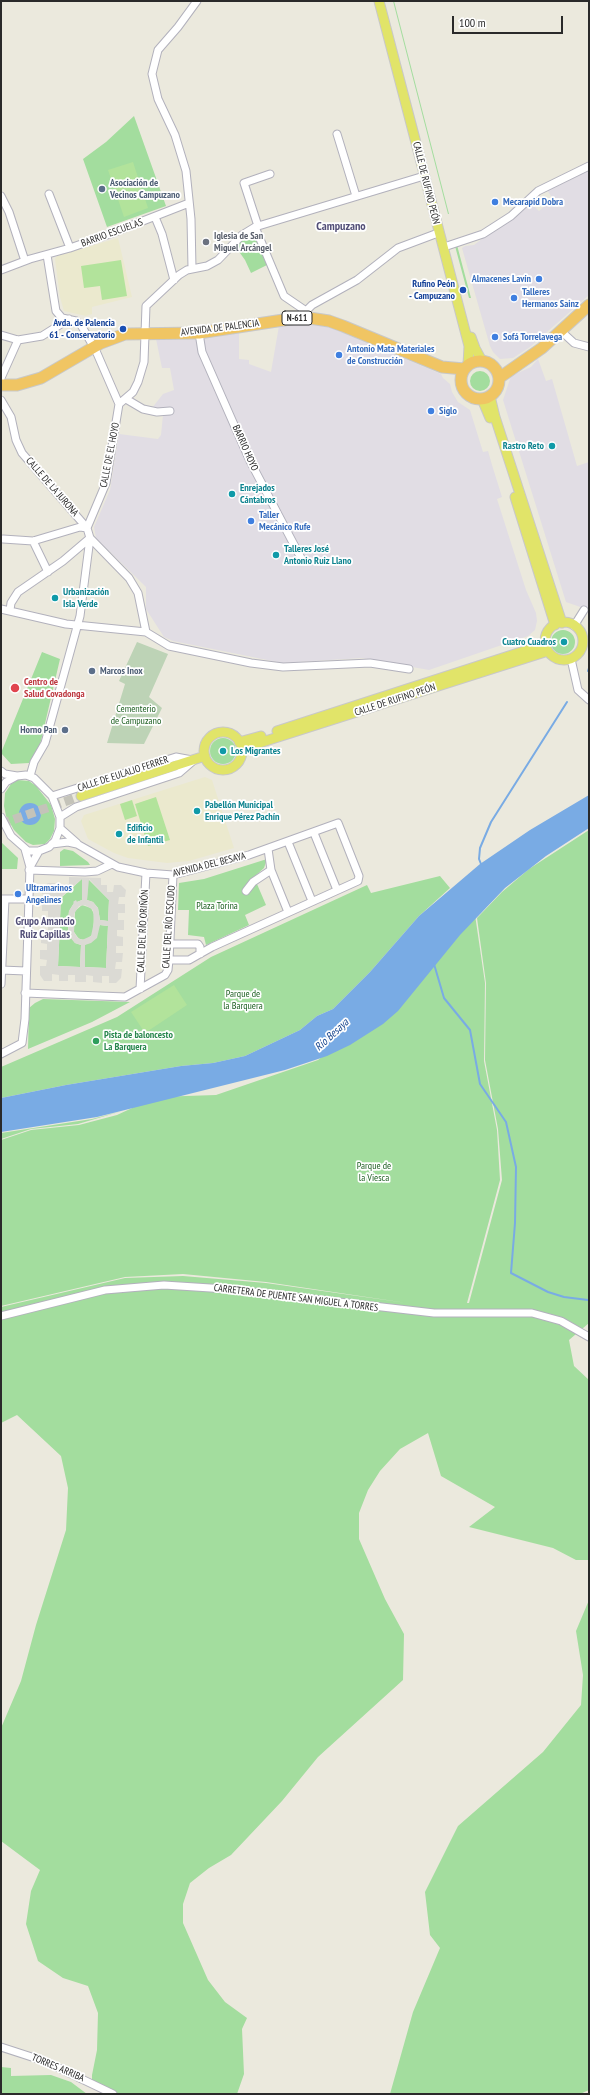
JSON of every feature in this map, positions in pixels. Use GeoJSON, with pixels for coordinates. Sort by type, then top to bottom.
{"type":"FeatureCollection","features":[{"type":"Feature","properties":{"kind":"highway"},"geometry":{"type":"LineString","coordinates":[[497,373],[520,362],[542,348],[589,305]]}},
{"type":"Feature","properties":{"kind":"highway","name":"AVENIDA DE PALENCIA"},"geometry":{"type":"LineString","coordinates":[[1,385],[17,385],[41,378],[94,347],[115,337],[144,333],[199,333],[305,314],[343,326],[442,367],[461,381]]}},
{"type":"Feature","properties":{"kind":"highway","name":"N-611"},"geometry":{"type":"LineString","coordinates":[[466,367],[482,361]]}},
{"type":"Feature","properties":{"kind":"highway"},"geometry":{"type":"LineString","coordinates":[[482,361],[497,373]]}},
{"type":"Feature","properties":{"kind":"highway","name":"AVENIDA DE PALENCIA"},"geometry":{"type":"LineString","coordinates":[[442,367],[466,367]]}},
{"type":"Feature","properties":{"kind":"highway"},"geometry":{"type":"LineString","coordinates":[[461,381],[466,367]]}},
{"type":"Feature","properties":{"kind":"highway"},"geometry":{"type":"LineString","coordinates":[[486,398],[497,388],[497,373]]}},
{"type":"Feature","properties":{"kind":"highway","name":"N-611"},"geometry":{"type":"LineString","coordinates":[[461,381],[462,387],[470,396],[486,398]]}},
{"type":"Feature","properties":{"kind":"main road","name":"CALLE DE RUFINO PEÓN"},"geometry":{"type":"LineString","coordinates":[[379,1],[438,233],[469,346],[466,367]]}},
{"type":"Feature","properties":{"kind":"main road","name":"CALLE DE RUFINO PEÓN"},"geometry":{"type":"LineString","coordinates":[[385,1],[473,345],[482,361]]}},
{"type":"Feature","properties":{"kind":"main road"},"geometry":{"type":"LineString","coordinates":[[486,398],[558,624]]}},
{"type":"Feature","properties":{"kind":"main road"},"geometry":{"type":"LineString","coordinates":[[558,624],[574,626],[580,631],[583,642],[580,652],[571,659],[560,660],[547,648],[547,634],[558,624]]}},
{"type":"Feature","properties":{"kind":"main road","name":"CALLE DE RUFINO PEÓN"},"geometry":{"type":"LineString","coordinates":[[240,742],[547,648]]}},
{"type":"Feature","properties":{"kind":"main road","name":"CALLE DE RUFINO PEÓN"},"geometry":{"type":"LineString","coordinates":[[242,751],[253,745],[547,648]]}},
{"type":"Feature","properties":{"kind":"main road"},"geometry":{"type":"LineString","coordinates":[[222,732],[230,734],[240,742],[242,751],[240,759],[236,765],[226,770],[218,770],[211,766],[205,756],[206,744],[214,735],[222,732]]}},
{"type":"Feature","properties":{"kind":"main road","name":"CALLE DE EULALIO FERRER"},"geometry":{"type":"LineString","coordinates":[[81,796],[205,756]]}},
{"type":"Feature","properties":{"kind":"street"},"geometry":{"type":"LineString","coordinates":[[192,268],[186,171],[175,135],[158,99],[152,74],[158,50],[178,28],[197,1]]}},
{"type":"Feature","properties":{"kind":"street"},"geometry":{"type":"LineString","coordinates":[[337,134],[356,196]]}},
{"type":"Feature","properties":{"kind":"street"},"geometry":{"type":"LineString","coordinates":[[447,246],[483,234],[511,216],[538,191],[589,166]]}},
{"type":"Feature","properties":{"kind":"street"},"geometry":{"type":"LineString","coordinates":[[270,174],[244,183],[257,227],[284,296],[305,314],[312,305],[372,270],[398,248],[438,233]]}},
{"type":"Feature","properties":{"kind":"street"},"geometry":{"type":"LineString","coordinates":[[47,255],[56,311],[62,318],[69,319],[81,325],[94,347],[119,404],[126,399],[138,382],[144,362],[144,333],[147,304],[183,272],[192,268],[207,266],[218,260],[242,235],[257,227],[424,176]]}},
{"type":"Feature","properties":{"kind":"street","name":"BARRIO ESCUELAS"},"geometry":{"type":"LineString","coordinates":[[50,194],[70,248]]}},
{"type":"Feature","properties":{"kind":"street"},"geometry":{"type":"LineString","coordinates":[[1,196],[8,207],[25,261]]}},
{"type":"Feature","properties":{"kind":"street","name":"BARRIO ESCUELAS"},"geometry":{"type":"LineString","coordinates":[[1,270],[25,261],[70,248],[189,203]]}},
{"type":"Feature","properties":{"kind":"street","name":"BARRIO ESCUELAS"},"geometry":{"type":"LineString","coordinates":[[155,217],[162,234],[174,280]]}},
{"type":"Feature","properties":{"kind":"street"},"geometry":{"type":"LineString","coordinates":[[1,335],[18,340],[42,336],[69,319]]}},
{"type":"Feature","properties":{"kind":"street"},"geometry":{"type":"LineString","coordinates":[[561,331],[574,343],[589,348]]}},
{"type":"Feature","properties":{"kind":"street","name":"BARRIO HOYO"},"geometry":{"type":"LineString","coordinates":[[199,333],[202,352],[250,461],[301,558]]}},
{"type":"Feature","properties":{"kind":"street"},"geometry":{"type":"LineString","coordinates":[[1,378],[18,340]]}},
{"type":"Feature","properties":{"kind":"street"},"geometry":{"type":"LineString","coordinates":[[126,399],[143,409],[157,412],[170,411]]}},
{"type":"Feature","properties":{"kind":"street","name":"CALLE DE LA JURONA"},"geometry":{"type":"LineString","coordinates":[[1,400],[11,417],[16,440],[22,453],[87,528],[90,538]]}},
{"type":"Feature","properties":{"kind":"street","name":"CALLE DE EL HOYO"},"geometry":{"type":"LineString","coordinates":[[87,528],[106,483],[119,404]]}},
{"type":"Feature","properties":{"kind":"street","name":"CALLE DE LA JURONA"},"geometry":{"type":"LineString","coordinates":[[3,539],[33,541],[80,527],[87,528]]}},
{"type":"Feature","properties":{"kind":"street"},"geometry":{"type":"LineString","coordinates":[[10,610],[11,603],[18,592],[48,572],[90,538]]}},
{"type":"Feature","properties":{"kind":"street"},"geometry":{"type":"LineString","coordinates":[[30,776],[34,762],[45,742],[77,625],[88,566],[90,538]]}},
{"type":"Feature","properties":{"kind":"street"},"geometry":{"type":"LineString","coordinates":[[90,538],[130,578],[138,593],[146,632]]}},
{"type":"Feature","properties":{"kind":"street"},"geometry":{"type":"LineString","coordinates":[[33,541],[48,572]]}},
{"type":"Feature","properties":{"kind":"street"},"geometry":{"type":"LineString","coordinates":[[1,609],[77,625],[146,632],[169,646],[193,652],[283,667],[370,663],[409,669]]}},
{"type":"Feature","properties":{"kind":"street"},"geometry":{"type":"LineString","coordinates":[[574,626],[584,610]]}},
{"type":"Feature","properties":{"kind":"street"},"geometry":{"type":"LineString","coordinates":[[571,659],[578,690],[589,700]]}},
{"type":"Feature","properties":{"kind":"street","name":"CALLE DE EULALIO FERRER"},"geometry":{"type":"LineString","coordinates":[[52,796],[176,757],[194,760]]}},
{"type":"Feature","properties":{"kind":"street","name":"CALLE DE EULALIO FERRER"},"geometry":{"type":"LineString","coordinates":[[60,817],[76,807],[180,774],[194,760]]}},
{"type":"Feature","properties":{"kind":"street"},"geometry":{"type":"LineString","coordinates":[[1,771],[5,774],[30,776],[40,782],[52,796],[60,817],[60,828],[52,844]]}},
{"type":"Feature","properties":{"kind":"street"},"geometry":{"type":"LineString","coordinates":[[1,787],[8,780],[17,776]]}},
{"type":"Feature","properties":{"kind":"street"},"geometry":{"type":"LineString","coordinates":[[1,817],[11,836],[25,849],[30,869],[22,1043],[1,1051]]}},
{"type":"Feature","properties":{"kind":"street","name":"AVENIDA DEL BESAYA"},"geometry":{"type":"LineString","coordinates":[[77,844],[112,864],[146,873],[173,875],[268,849],[338,823],[359,876],[358,881],[337,890]]}},
{"type":"Feature","properties":{"kind":"street"},"geometry":{"type":"LineString","coordinates":[[60,828],[77,844]]}},
{"type":"Feature","properties":{"kind":"street"},"geometry":{"type":"LineString","coordinates":[[169,960],[189,960],[212,947],[337,890],[314,833]]}},
{"type":"Feature","properties":{"kind":"street"},"geometry":{"type":"LineString","coordinates":[[30,869],[39,851],[52,844],[65,841],[77,844]]}},
{"type":"Feature","properties":{"kind":"street"},"geometry":{"type":"LineString","coordinates":[[288,842],[312,901]]}},
{"type":"Feature","properties":{"kind":"street"},"geometry":{"type":"LineString","coordinates":[[25,849],[39,851]]}},
{"type":"Feature","properties":{"kind":"street"},"geometry":{"type":"LineString","coordinates":[[268,849],[271,870],[288,912]]}},
{"type":"Feature","properties":{"kind":"street"},"geometry":{"type":"LineString","coordinates":[[30,869],[85,872],[97,871],[112,864]]}},
{"type":"Feature","properties":{"kind":"street"},"geometry":{"type":"LineString","coordinates":[[246,891],[253,882],[271,870]]}},
{"type":"Feature","properties":{"kind":"street","name":"CALLE DEL RÍO ORIÑÓN"},"geometry":{"type":"LineString","coordinates":[[140,989],[146,873]]}},
{"type":"Feature","properties":{"kind":"street","name":"CALLE DEL RÍO ESCUDO"},"geometry":{"type":"LineString","coordinates":[[25,993],[125,997],[165,975],[168,970],[169,960],[173,875]]}},
{"type":"Feature","properties":{"kind":"street"},"geometry":{"type":"LineString","coordinates":[[1,984],[3,899],[28,899]]}},
{"type":"Feature","properties":{"kind":"street"},"geometry":{"type":"LineString","coordinates":[[170,944],[198,944],[200,947],[200,954]]}},
{"type":"Feature","properties":{"kind":"street"},"geometry":{"type":"LineString","coordinates":[[1,970],[26,971]]}},
{"type":"Feature","properties":{"kind":"street","name":"CARRETERA DE PUENTE SAN MIGUEL A TORRES"},"geometry":{"type":"LineString","coordinates":[[1,1316],[105,1290],[164,1285],[226,1289],[434,1313],[532,1313],[561,1321],[589,1337]]}},
{"type":"Feature","properties":{"kind":"street","name":"TORRES ARRIBA"},"geometry":{"type":"LineString","coordinates":[[1,2047],[44,2061],[113,2094]]}},
{"type":"Feature","properties":{"kind":"shaded area"},"geometry":{"type":"Polygon","coordinates":[[[589,169],[589,295],[530,347],[513,358],[500,359],[493,352],[490,346],[462,248],[465,246],[474,245],[530,202],[539,211],[553,199],[547,190],[589,169]]]}},
{"type":"Feature","properties":{"kind":"shaded area"},"geometry":{"type":"Polygon","coordinates":[[[118,238],[132,297],[92,307],[92,314],[86,316],[64,311],[60,297],[55,259],[57,256],[118,238]]]}},
{"type":"Feature","properties":{"kind":"shaded area"},"geometry":{"type":"Polygon","coordinates":[[[293,324],[318,325],[334,329],[441,374],[450,384],[452,392],[458,402],[470,410],[483,452],[488,451],[502,497],[497,499],[526,590],[536,613],[537,621],[535,630],[528,636],[429,670],[362,658],[282,663],[173,641],[164,637],[146,609],[146,587],[96,538],[94,527],[110,490],[119,434],[158,439],[161,435],[163,415],[152,414],[152,408],[163,394],[174,390],[170,368],[162,368],[156,339],[181,340],[211,338],[239,333],[239,359],[249,360],[249,364],[271,372],[279,326],[293,324]]]}},
{"type":"Feature","properties":{"kind":"shaded area","name":"Rastro Reto"},"geometry":{"type":"Polygon","coordinates":[[[538,359],[546,381],[552,379],[577,466],[589,462],[589,610],[566,602],[503,400],[511,376],[531,367],[538,359]]]}},
{"type":"Feature","properties":{"kind":"shaded area"},"geometry":{"type":"Polygon","coordinates":[[[205,777],[212,780],[234,848],[189,861],[167,863],[128,858],[114,853],[88,839],[81,821],[84,815],[205,777]]]}},
{"type":"Feature","properties":{"kind":"shaded area"},"geometry":{"type":"Polygon","coordinates":[[[69,877],[101,878],[101,885],[107,885],[107,892],[113,892],[114,885],[121,885],[126,890],[125,897],[119,897],[118,904],[125,904],[125,913],[118,913],[118,920],[124,920],[124,930],[117,930],[117,936],[123,937],[123,946],[116,946],[116,953],[123,953],[122,962],[116,962],[115,969],[122,969],[121,978],[116,983],[109,983],[109,976],[102,976],[102,983],[93,982],[93,976],[86,975],[86,982],[75,982],[75,975],[68,975],[68,981],[59,981],[59,975],[52,974],[52,981],[44,981],[40,975],[40,966],[46,966],[47,960],[40,959],[40,950],[47,950],[47,944],[41,943],[41,934],[48,934],[48,927],[41,927],[42,918],[48,918],[48,911],[42,911],[42,901],[49,902],[49,895],[42,894],[43,887],[48,883],[55,883],[55,890],[62,890],[62,884],[69,884],[69,877]],[[82,879],[61,897],[60,919],[68,920],[69,911],[74,903],[73,902],[76,900],[77,902],[82,900],[82,879]],[[89,879],[87,900],[93,902],[98,908],[100,920],[108,921],[109,900],[89,879]],[[85,905],[79,906],[74,914],[74,932],[77,937],[82,940],[91,936],[94,922],[93,910],[85,905]],[[60,924],[58,966],[80,967],[81,945],[75,943],[69,936],[68,924],[60,924]],[[100,925],[97,938],[91,943],[85,945],[85,967],[106,968],[108,926],[100,925]]]}},
{"type":"Feature","properties":{"kind":"green space"},"geometry":{"type":"Polygon","coordinates":[[[394,1],[449,214],[448,214],[394,1]]]}},
{"type":"Feature","properties":{"kind":"green space"},"geometry":{"type":"Polygon","coordinates":[[[134,116],[166,206],[107,227],[83,159],[106,142],[134,116]]]}},
{"type":"Feature","properties":{"kind":"green space"},"geometry":{"type":"Polygon","coordinates":[[[133,162],[148,208],[124,217],[108,170],[133,162]]]}},
{"type":"Feature","properties":{"kind":"green space"},"geometry":{"type":"Polygon","coordinates":[[[251,232],[255,234],[269,264],[251,273],[245,260],[235,246],[251,232]]]}},
{"type":"Feature","properties":{"kind":"green space"},"geometry":{"type":"Polygon","coordinates":[[[457,245],[471,298],[469,298],[455,246],[457,245]]]}},
{"type":"Feature","properties":{"kind":"green space"},"geometry":{"type":"Polygon","coordinates":[[[121,260],[127,296],[102,300],[100,286],[84,288],[81,266],[121,260]]]}},
{"type":"Feature","properties":{"kind":"green space"},"geometry":{"type":"Polygon","coordinates":[[[480,371],[487,374],[490,381],[487,388],[480,391],[473,388],[470,381],[473,374],[480,371]]]}},
{"type":"Feature","properties":{"kind":"green space"},"geometry":{"type":"Polygon","coordinates":[[[563,630],[572,633],[575,642],[572,651],[563,654],[554,651],[551,642],[554,633],[563,630]]]}},
{"type":"Feature","properties":{"kind":"green space","name":"Cementerio de Campuzano"},"geometry":{"type":"Polygon","coordinates":[[[137,642],[168,654],[149,697],[162,708],[144,744],[107,743],[125,684],[119,681],[137,642]]]}},
{"type":"Feature","properties":{"kind":"green space"},"geometry":{"type":"Polygon","coordinates":[[[42,652],[60,659],[40,745],[29,763],[11,764],[1,753],[42,652]]]}},
{"type":"Feature","properties":{"kind":"green space"},"geometry":{"type":"Polygon","coordinates":[[[223,738],[232,742],[236,751],[232,760],[223,764],[214,760],[210,751],[214,742],[223,738]]]}},
{"type":"Feature","properties":{"kind":"green space"},"geometry":{"type":"Polygon","coordinates":[[[18,780],[29,781],[36,786],[51,805],[55,819],[54,831],[50,839],[45,844],[33,845],[26,842],[14,830],[6,816],[4,806],[5,793],[11,784],[18,780]]]}},
{"type":"Feature","properties":{"kind":"green space"},"geometry":{"type":"Polygon","coordinates":[[[156,797],[170,840],[148,846],[135,804],[156,797]]]}},
{"type":"Feature","properties":{"kind":"green space"},"geometry":{"type":"Polygon","coordinates":[[[132,800],[137,816],[125,820],[120,804],[132,800]]]}},
{"type":"Feature","properties":{"kind":"green space","name":"Parque de la Viesca"},"geometry":{"type":"Polygon","coordinates":[[[589,830],[589,1323],[569,1340],[574,1366],[589,1380],[589,1560],[576,1560],[553,1548],[469,1527],[495,1507],[441,1476],[428,1433],[400,1449],[380,1471],[368,1490],[359,1513],[359,1539],[385,1599],[404,1634],[403,1680],[318,1757],[282,1801],[231,1855],[209,1868],[190,1883],[183,1904],[183,1923],[208,1980],[225,2002],[247,2018],[242,2029],[244,2074],[237,2094],[113,2094],[92,2083],[97,2050],[98,2013],[88,1986],[63,1978],[38,1961],[26,1924],[31,1891],[40,1870],[1,1841],[1,1728],[21,1681],[36,1625],[66,1530],[68,1488],[61,1456],[17,1415],[1,1423],[1,1307],[125,1278],[183,1276],[266,1283],[407,1303],[266,1282],[183,1274],[125,1277],[1,1306],[1,1140],[31,1130],[79,1125],[117,1115],[156,1097],[216,1095],[318,1060],[349,1035],[474,908],[485,983],[484,1061],[497,1130],[500,1180],[467,1303],[469,1303],[502,1180],[498,1129],[485,1060],[486,983],[477,918],[502,892],[529,869],[589,830]]]}},
{"type":"Feature","properties":{"kind":"green space"},"geometry":{"type":"Polygon","coordinates":[[[1,842],[18,858],[17,869],[1,869],[1,842]]]}},
{"type":"Feature","properties":{"kind":"green space"},"geometry":{"type":"Polygon","coordinates":[[[64,849],[73,851],[90,865],[60,866],[60,852],[64,849]]]}},
{"type":"Feature","properties":{"kind":"green space","name":"Plaza Torina"},"geometry":{"type":"Polygon","coordinates":[[[267,859],[264,868],[254,877],[266,905],[245,915],[249,925],[206,945],[204,937],[188,935],[189,910],[178,910],[179,883],[204,879],[267,859]]]}},
{"type":"Feature","properties":{"kind":"green space","name":"Parque de la Barquera"},"geometry":{"type":"Polygon","coordinates":[[[440,876],[450,888],[419,916],[370,972],[333,1009],[317,1016],[300,1030],[245,1056],[213,1063],[181,1066],[66,1085],[1,1098],[1,1067],[117,1017],[211,957],[367,885],[371,893],[440,876]]]}},
{"type":"Feature","properties":{"kind":"green space"},"geometry":{"type":"Polygon","coordinates":[[[83,878],[82,900],[74,903],[69,911],[68,920],[60,919],[61,898],[83,878]]]}},
{"type":"Feature","properties":{"kind":"green space"},"geometry":{"type":"Polygon","coordinates":[[[88,879],[109,900],[108,921],[100,920],[98,908],[93,902],[87,900],[88,879]]]}},
{"type":"Feature","properties":{"kind":"green space"},"geometry":{"type":"Polygon","coordinates":[[[82,905],[91,908],[94,914],[93,934],[86,940],[79,939],[74,932],[75,911],[82,905]]]}},
{"type":"Feature","properties":{"kind":"green space"},"geometry":{"type":"Polygon","coordinates":[[[60,924],[68,924],[68,934],[75,943],[81,945],[80,967],[58,966],[60,924]]]}},
{"type":"Feature","properties":{"kind":"green space"},"geometry":{"type":"Polygon","coordinates":[[[100,925],[108,926],[106,968],[85,967],[85,945],[100,925]]]}},
{"type":"Feature","properties":{"kind":"green space"},"geometry":{"type":"Polygon","coordinates":[[[174,985],[187,1005],[145,1033],[131,1012],[174,985]]]}},
{"type":"Feature","properties":{"kind":"green space"},"geometry":{"type":"Polygon","coordinates":[[[43,999],[130,1002],[92,1022],[28,1049],[29,1008],[43,999]]]}},
{"type":"Feature","properties":{"kind":"green space"},"geometry":{"type":"Polygon","coordinates":[[[122,1111],[78,1124],[31,1129],[1,1139],[1,1133],[92,1119],[122,1111]]]}},
{"type":"Feature","properties":{"kind":"green space"},"geometry":{"type":"Polygon","coordinates":[[[589,1600],[589,2090],[580,2094],[390,2094],[413,2012],[440,1948],[430,1935],[425,1892],[458,1826],[543,1752],[581,1705],[583,1675],[576,1631],[589,1600]]]}},
{"type":"Feature","properties":{"kind":"green space"},"geometry":{"type":"Polygon","coordinates":[[[1,2067],[11,2068],[11,2076],[51,2075],[71,2082],[87,2094],[1,2094],[1,2067]]]}},
{"type":"Feature","properties":{"kind":"water","name":"Río Besaya"},"geometry":{"type":"Polygon","coordinates":[[[589,795],[589,828],[546,856],[505,888],[460,935],[398,1011],[383,1024],[350,1045],[327,1056],[285,1070],[97,1117],[1,1132],[1,1098],[66,1085],[181,1066],[213,1063],[245,1056],[300,1030],[317,1016],[333,1009],[370,972],[419,916],[480,864],[530,830],[589,795]]]}},
{"type":"Feature","properties":{"kind":"water"},"geometry":{"type":"Polygon","coordinates":[[[30,803],[38,806],[41,814],[38,822],[30,825],[22,822],[19,814],[22,806],[30,803]]]}},
{"type":"Feature","properties":{"kind":"waterway"},"geometry":{"type":"LineString","coordinates":[[481,864],[479,859],[480,848],[491,822],[567,702]]}},
{"type":"Feature","properties":{"kind":"waterway"},"geometry":{"type":"LineString","coordinates":[[434,964],[444,998],[470,1030],[480,1084],[506,1122],[516,1167],[515,1223],[511,1273],[548,1292],[564,1297],[588,1300]]}},
{"type":"Feature","properties":{"kind":"tunnel"},"geometry":{"type":"LineString","coordinates":[[1,824],[81,796]]}},
{"type":"Feature","properties":{"kind":"place","name":"Asociación de Vecinos Campuzano"},"geometry":{"type":"Point","coordinates":[102,189]}},
{"type":"Feature","properties":{"kind":"place","name":"Mecarapid Dobra"},"geometry":{"type":"Point","coordinates":[495,202]}},
{"type":"Feature","properties":{"kind":"place","name":"Iglesia de San Miguel Arcángel"},"geometry":{"type":"Point","coordinates":[206,242]}},
{"type":"Feature","properties":{"kind":"place","name":"Almacenes Lavín"},"geometry":{"type":"Point","coordinates":[539,279]}},
{"type":"Feature","properties":{"kind":"place","name":"Rufino Peón - Campuzano"},"geometry":{"type":"Point","coordinates":[463,290]}},
{"type":"Feature","properties":{"kind":"place","name":"Talleres Hermanos Sainz"},"geometry":{"type":"Point","coordinates":[514,298]}},
{"type":"Feature","properties":{"kind":"place","name":"Avda. de Palencia 61 - Conservatorio"},"geometry":{"type":"Point","coordinates":[123,329]}},
{"type":"Feature","properties":{"kind":"place","name":"Sofá Torrelavega"},"geometry":{"type":"Point","coordinates":[495,337]}},
{"type":"Feature","properties":{"kind":"place","name":"Antonio Mata Materiales de Construcción"},"geometry":{"type":"Point","coordinates":[339,355]}},
{"type":"Feature","properties":{"kind":"place","name":"Siglo"},"geometry":{"type":"Point","coordinates":[431,411]}},
{"type":"Feature","properties":{"kind":"place","name":"Rastro Reto"},"geometry":{"type":"Point","coordinates":[552,446]}},
{"type":"Feature","properties":{"kind":"place","name":"Enrejados Cántabros"},"geometry":{"type":"Point","coordinates":[232,494]}},
{"type":"Feature","properties":{"kind":"place","name":"Taller Mecánico Rufe"},"geometry":{"type":"Point","coordinates":[251,521]}},
{"type":"Feature","properties":{"kind":"place","name":"Talleres José Antonio Ruiz Llano"},"geometry":{"type":"Point","coordinates":[276,555]}},
{"type":"Feature","properties":{"kind":"place","name":"Urbanización Isla Verde"},"geometry":{"type":"Point","coordinates":[55,598]}},
{"type":"Feature","properties":{"kind":"place","name":"Cuatro Cuadros"},"geometry":{"type":"Point","coordinates":[564,642]}},
{"type":"Feature","properties":{"kind":"place","name":"Marcos Inox"},"geometry":{"type":"Point","coordinates":[92,671]}},
{"type":"Feature","properties":{"kind":"place","name":"Centro de Salud Covadonga"},"geometry":{"type":"Point","coordinates":[15,688]}},
{"type":"Feature","properties":{"kind":"place","name":"Horno Pan"},"geometry":{"type":"Point","coordinates":[65,730]}},
{"type":"Feature","properties":{"kind":"place","name":"Los Migrantes"},"geometry":{"type":"Point","coordinates":[223,751]}},
{"type":"Feature","properties":{"kind":"place","name":"Pabellón Municipal Enrique Pérez Pachín"},"geometry":{"type":"Point","coordinates":[197,811]}},
{"type":"Feature","properties":{"kind":"place","name":"Edificio de Infantil"},"geometry":{"type":"Point","coordinates":[119,834]}},
{"type":"Feature","properties":{"kind":"place","name":"Ultramarinos Angelines"},"geometry":{"type":"Point","coordinates":[18,894]}},
{"type":"Feature","properties":{"kind":"place","name":"Pista de baloncesto La Barquera"},"geometry":{"type":"Point","coordinates":[96,1041]}},
{"type":"Feature","properties":{"kind":"district","name":"Campuzano"},"geometry":{"type":"Point","coordinates":[341,227]}},
{"type":"Feature","properties":{"kind":"district","name":"Grupo Amancio Ruiz Capillas"},"geometry":{"type":"Point","coordinates":[45,928]}}]}
